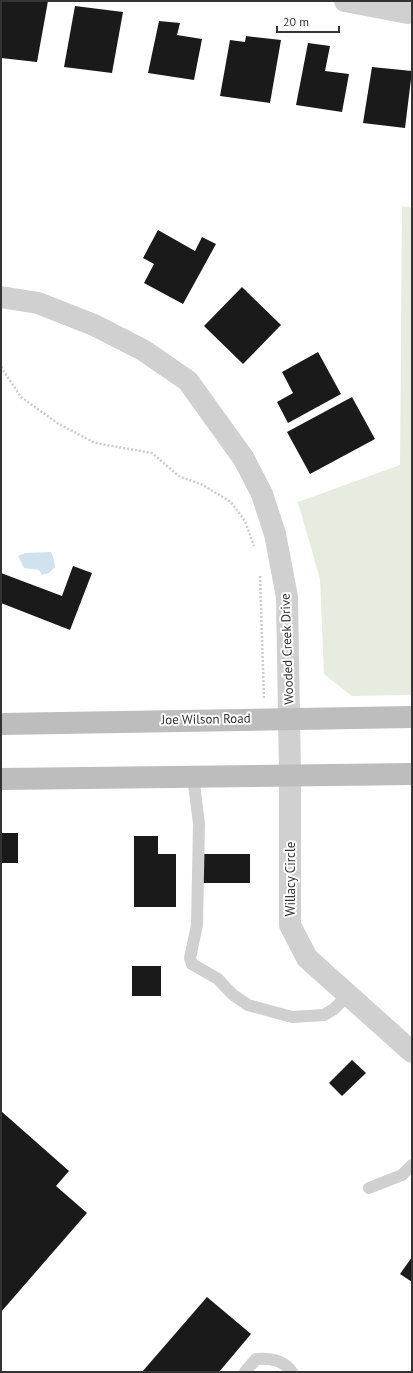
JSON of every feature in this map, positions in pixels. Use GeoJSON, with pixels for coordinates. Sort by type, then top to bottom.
{"type":"FeatureCollection","features":[{"type":"Feature","properties":{"kind":"main road","name":"Joe Wilson Road"},"geometry":{"type":"LineString","coordinates":[[1,724],[265,718],[412,717]]}},
{"type":"Feature","properties":{"kind":"main road"},"geometry":{"type":"LineString","coordinates":[[1,778],[412,774]]}},
{"type":"Feature","properties":{"kind":"street"},"geometry":{"type":"LineString","coordinates":[[345,1],[408,13],[412,9]]}},
{"type":"Feature","properties":{"kind":"street","name":"Wooded Creek Drive"},"geometry":{"type":"LineString","coordinates":[[1,297],[38,302],[94,325],[142,350],[188,381],[244,459],[262,494],[275,534],[287,597],[290,774]]}},
{"type":"Feature","properties":{"kind":"street","name":"Willacy Circle"},"geometry":{"type":"LineString","coordinates":[[290,774],[290,925],[307,958],[412,1052]]}},
{"type":"Feature","properties":{"kind":"lane"},"geometry":{"type":"LineString","coordinates":[[194,776],[199,830],[197,925],[190,958],[192,964],[218,979],[232,994],[248,1005],[292,1017],[324,1015],[334,1009],[348,995]]}},
{"type":"Feature","properties":{"kind":"lane"},"geometry":{"type":"LineString","coordinates":[[369,1188],[402,1175],[412,1164]]}},
{"type":"Feature","properties":{"kind":"lane"},"geometry":{"type":"LineString","coordinates":[[245,1372],[256,1359],[269,1358],[288,1367],[292,1372]]}},
{"type":"Feature","properties":{"kind":"path"},"geometry":{"type":"LineString","coordinates":[[1,367],[21,398],[57,423],[95,443],[152,453],[180,477],[201,484],[231,502],[246,521],[254,547]]}},
{"type":"Feature","properties":{"kind":"path"},"geometry":{"type":"LineString","coordinates":[[259,568],[265,718]]}},
{"type":"Feature","properties":{"kind":"shaded area"},"geometry":{"type":"Polygon","coordinates":[[[402,206],[412,208],[412,695],[352,696],[324,674],[320,579],[298,502],[400,465],[402,206]]]}},
{"type":"Feature","properties":{"kind":"water"},"geometry":{"type":"Polygon","coordinates":[[[51,552],[55,567],[49,573],[42,575],[39,570],[24,568],[18,556],[25,553],[51,552]]]}},
{"type":"Feature","properties":{"kind":"building"},"geometry":{"type":"Polygon","coordinates":[[[1,1],[48,1],[37,62],[1,58],[1,1]]]}},
{"type":"Feature","properties":{"kind":"building"},"geometry":{"type":"Polygon","coordinates":[[[75,6],[123,12],[112,73],[64,67],[75,6]]]}},
{"type":"Feature","properties":{"kind":"building"},"geometry":{"type":"Polygon","coordinates":[[[159,21],[180,23],[177,35],[202,39],[194,80],[148,73],[159,21]]]}},
{"type":"Feature","properties":{"kind":"building"},"geometry":{"type":"Polygon","coordinates":[[[246,36],[281,40],[270,103],[220,96],[230,40],[245,42],[246,36]]]}},
{"type":"Feature","properties":{"kind":"building"},"geometry":{"type":"Polygon","coordinates":[[[308,43],[330,46],[325,71],[349,74],[342,112],[296,105],[308,43]]]}},
{"type":"Feature","properties":{"kind":"building"},"geometry":{"type":"Polygon","coordinates":[[[372,67],[412,71],[405,128],[363,123],[372,67]]]}},
{"type":"Feature","properties":{"kind":"building"},"geometry":{"type":"Polygon","coordinates":[[[158,230],[195,251],[202,237],[216,244],[183,304],[144,283],[154,264],[143,258],[158,230]]]}},
{"type":"Feature","properties":{"kind":"building"},"geometry":{"type":"Polygon","coordinates":[[[242,287],[281,325],[243,364],[204,326],[242,287]]]}},
{"type":"Feature","properties":{"kind":"building"},"geometry":{"type":"Polygon","coordinates":[[[318,352],[341,394],[288,423],[277,402],[293,393],[282,372],[318,352]]]}},
{"type":"Feature","properties":{"kind":"building"},"geometry":{"type":"Polygon","coordinates":[[[352,397],[375,439],[310,474],[287,432],[352,397]]]}},
{"type":"Feature","properties":{"kind":"building"},"geometry":{"type":"Polygon","coordinates":[[[73,566],[92,573],[70,630],[1,603],[1,573],[62,596],[73,566]]]}},
{"type":"Feature","properties":{"kind":"building"},"geometry":{"type":"Polygon","coordinates":[[[1,833],[18,833],[18,863],[1,863],[1,833]]]}},
{"type":"Feature","properties":{"kind":"building"},"geometry":{"type":"Polygon","coordinates":[[[134,836],[158,836],[158,854],[176,854],[176,907],[134,907],[134,836]]]}},
{"type":"Feature","properties":{"kind":"building"},"geometry":{"type":"Polygon","coordinates":[[[203,854],[250,854],[250,883],[203,883],[203,854]]]}},
{"type":"Feature","properties":{"kind":"building"},"geometry":{"type":"Polygon","coordinates":[[[132,966],[161,966],[161,996],[132,996],[132,966]]]}},
{"type":"Feature","properties":{"kind":"building"},"geometry":{"type":"Polygon","coordinates":[[[352,1060],[366,1073],[342,1096],[329,1083],[352,1060]]]}},
{"type":"Feature","properties":{"kind":"building"},"geometry":{"type":"Polygon","coordinates":[[[1,1111],[69,1171],[56,1186],[87,1213],[1,1312],[1,1111]]]}},
{"type":"Feature","properties":{"kind":"building"},"geometry":{"type":"Polygon","coordinates":[[[412,1257],[412,1282],[400,1274],[412,1257]]]}},
{"type":"Feature","properties":{"kind":"building"},"geometry":{"type":"Polygon","coordinates":[[[207,1297],[251,1334],[219,1372],[142,1372],[207,1297]]]}}]}
